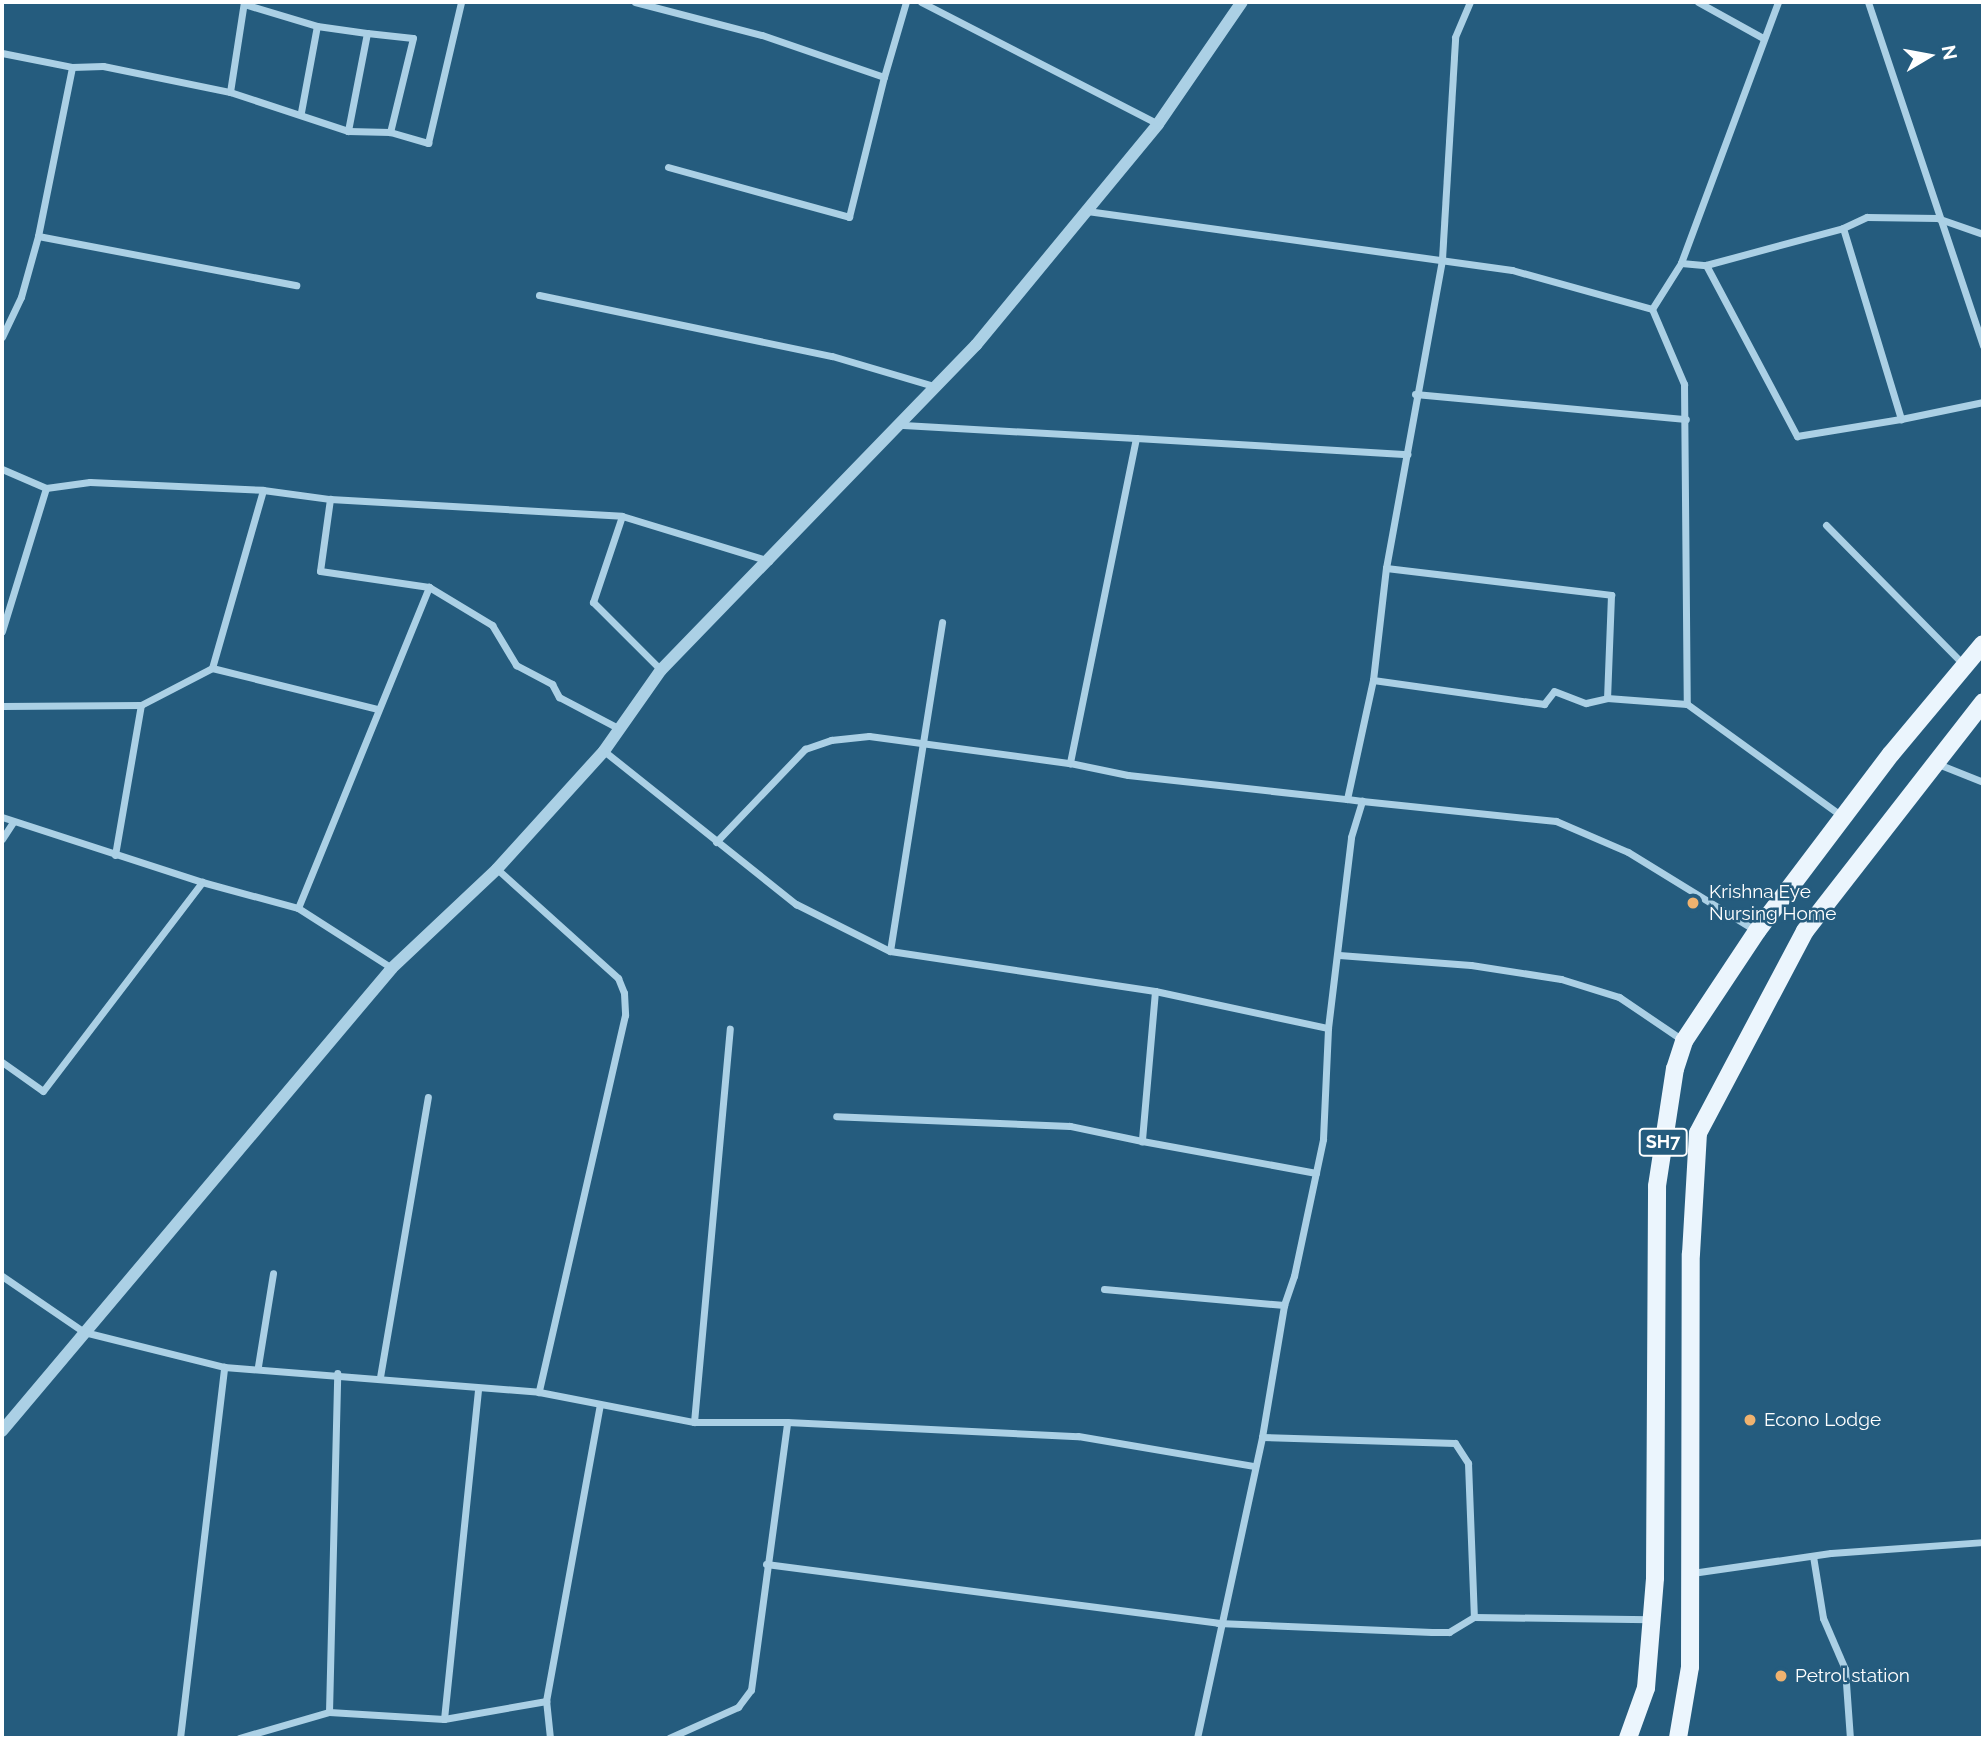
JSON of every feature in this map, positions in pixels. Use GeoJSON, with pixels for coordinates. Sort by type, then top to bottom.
{"type":"FeatureCollection","features":[{"type":"Feature","properties":{"kind":"main road","name":"SH7"},"geometry":{"type":"LineString","coordinates":[[1628,1738],[1647,1688],[1653,1619],[1657,1186],[1670,1093],[1684,1041],[1757,931],[1891,754],[1966,667],[1983,643]]}},
{"type":"Feature","properties":{"kind":"main road","name":"SH7"},"geometry":{"type":"LineString","coordinates":[[1678,1738],[1689,1668],[1691,1254],[1698,1133],[1805,931],[1983,702]]}},
{"type":"Feature","properties":{"kind":"street"},"geometry":{"type":"LineString","coordinates":[[2,53],[72,67],[103,66],[230,92],[301,112],[348,131],[390,132],[428,143],[461,2]]}},
{"type":"Feature","properties":{"kind":"street"},"geometry":{"type":"LineString","coordinates":[[635,2],[762,35],[884,76]]}},
{"type":"Feature","properties":{"kind":"street"},"geometry":{"type":"LineString","coordinates":[[668,167],[849,216],[884,76],[906,2]]}},
{"type":"Feature","properties":{"kind":"street"},"geometry":{"type":"LineString","coordinates":[[921,2],[1158,124]]}},
{"type":"Feature","properties":{"kind":"street"},"geometry":{"type":"LineString","coordinates":[[2,1431],[392,968],[496,869],[604,751],[661,670],[903,425],[937,387],[1158,124],[1242,2]]}},
{"type":"Feature","properties":{"kind":"street"},"geometry":{"type":"LineString","coordinates":[[1348,799],[1373,680],[1386,568],[1408,454],[1415,394],[1442,259],[1455,37],[1470,2]]}},
{"type":"Feature","properties":{"kind":"street"},"geometry":{"type":"LineString","coordinates":[[1698,2],[1763,37]]}},
{"type":"Feature","properties":{"kind":"street"},"geometry":{"type":"LineString","coordinates":[[1652,309],[1681,263],[1777,2]]}},
{"type":"Feature","properties":{"kind":"street"},"geometry":{"type":"LineString","coordinates":[[1868,2],[1937,218],[1983,346]]}},
{"type":"Feature","properties":{"kind":"street"},"geometry":{"type":"LineString","coordinates":[[230,92],[244,3],[317,26],[413,38],[390,132]]}},
{"type":"Feature","properties":{"kind":"street"},"geometry":{"type":"LineString","coordinates":[[301,112],[317,26]]}},
{"type":"Feature","properties":{"kind":"street"},"geometry":{"type":"LineString","coordinates":[[348,131],[368,33]]}},
{"type":"Feature","properties":{"kind":"street"},"geometry":{"type":"LineString","coordinates":[[2,337],[21,297],[38,236],[72,67]]}},
{"type":"Feature","properties":{"kind":"street"},"geometry":{"type":"LineString","coordinates":[[1087,211],[1512,270],[1652,309]]}},
{"type":"Feature","properties":{"kind":"street"},"geometry":{"type":"LineString","coordinates":[[1681,263],[1706,265],[1843,228],[1867,217],[1937,218],[1983,234]]}},
{"type":"Feature","properties":{"kind":"street"},"geometry":{"type":"LineString","coordinates":[[1843,228],[1901,419]]}},
{"type":"Feature","properties":{"kind":"street"},"geometry":{"type":"LineString","coordinates":[[38,236],[296,285]]}},
{"type":"Feature","properties":{"kind":"street"},"geometry":{"type":"LineString","coordinates":[[1706,265],[1797,436],[1983,402]]}},
{"type":"Feature","properties":{"kind":"street"},"geometry":{"type":"LineString","coordinates":[[539,295],[832,356],[937,387]]}},
{"type":"Feature","properties":{"kind":"street"},"geometry":{"type":"LineString","coordinates":[[1652,309],[1684,384],[1688,704]]}},
{"type":"Feature","properties":{"kind":"street"},"geometry":{"type":"LineString","coordinates":[[1415,394],[1686,419]]}},
{"type":"Feature","properties":{"kind":"street"},"geometry":{"type":"LineString","coordinates":[[903,425],[1408,454]]}},
{"type":"Feature","properties":{"kind":"street"},"geometry":{"type":"LineString","coordinates":[[1070,762],[1136,438]]}},
{"type":"Feature","properties":{"kind":"street"},"geometry":{"type":"LineString","coordinates":[[2,469],[46,488],[90,482],[263,490],[330,499],[622,516],[769,561]]}},
{"type":"Feature","properties":{"kind":"street"},"geometry":{"type":"LineString","coordinates":[[2,631],[46,488]]}},
{"type":"Feature","properties":{"kind":"street"},"geometry":{"type":"LineString","coordinates":[[212,668],[263,490]]}},
{"type":"Feature","properties":{"kind":"street"},"geometry":{"type":"LineString","coordinates":[[330,499],[320,571],[429,587],[492,625],[516,665],[552,684],[559,697],[620,729]]}},
{"type":"Feature","properties":{"kind":"street"},"geometry":{"type":"LineString","coordinates":[[622,516],[593,602],[661,670]]}},
{"type":"Feature","properties":{"kind":"street"},"geometry":{"type":"LineString","coordinates":[[1826,525],[1966,667]]}},
{"type":"Feature","properties":{"kind":"street"},"geometry":{"type":"LineString","coordinates":[[1386,568],[1611,595],[1606,698]]}},
{"type":"Feature","properties":{"kind":"street"},"geometry":{"type":"LineString","coordinates":[[298,908],[429,587]]}},
{"type":"Feature","properties":{"kind":"street"},"geometry":{"type":"LineString","coordinates":[[890,951],[921,741],[942,622]]}},
{"type":"Feature","properties":{"kind":"street"},"geometry":{"type":"LineString","coordinates":[[2,706],[141,705],[212,668],[378,709]]}},
{"type":"Feature","properties":{"kind":"street"},"geometry":{"type":"LineString","coordinates":[[1373,680],[1544,704],[1554,691],[1586,703],[1606,698],[1688,704],[1844,817]]}},
{"type":"Feature","properties":{"kind":"street"},"geometry":{"type":"LineString","coordinates":[[115,855],[141,705]]}},
{"type":"Feature","properties":{"kind":"street"},"geometry":{"type":"LineString","coordinates":[[716,842],[805,749],[831,740],[870,736],[1070,762],[1128,775],[1556,821],[1628,852],[1757,931]]}},
{"type":"Feature","properties":{"kind":"street"},"geometry":{"type":"LineString","coordinates":[[604,751],[796,904],[890,951],[1155,991],[1328,1028]]}},
{"type":"Feature","properties":{"kind":"street"},"geometry":{"type":"LineString","coordinates":[[1937,764],[1983,782]]}},
{"type":"Feature","properties":{"kind":"street"},"geometry":{"type":"LineString","coordinates":[[1197,1738],[1219,1623],[1262,1437],[1284,1305],[1294,1276],[1323,1139],[1328,1028],[1339,955],[1351,837],[1362,801]]}},
{"type":"Feature","properties":{"kind":"street"},"geometry":{"type":"LineString","coordinates":[[2,817],[202,882],[298,908],[392,968]]}},
{"type":"Feature","properties":{"kind":"street"},"geometry":{"type":"LineString","coordinates":[[2,839],[13,821]]}},
{"type":"Feature","properties":{"kind":"street"},"geometry":{"type":"LineString","coordinates":[[496,869],[618,978],[624,993],[625,1015],[539,1392]]}},
{"type":"Feature","properties":{"kind":"street"},"geometry":{"type":"LineString","coordinates":[[2,1062],[43,1091],[202,882]]}},
{"type":"Feature","properties":{"kind":"street"},"geometry":{"type":"LineString","coordinates":[[1339,955],[1471,965],[1561,979],[1619,997],[1684,1041]]}},
{"type":"Feature","properties":{"kind":"street"},"geometry":{"type":"LineString","coordinates":[[1142,1141],[1155,991]]}},
{"type":"Feature","properties":{"kind":"street"},"geometry":{"type":"LineString","coordinates":[[694,1422],[730,1029]]}},
{"type":"Feature","properties":{"kind":"street"},"geometry":{"type":"LineString","coordinates":[[380,1377],[428,1097]]}},
{"type":"Feature","properties":{"kind":"street"},"geometry":{"type":"LineString","coordinates":[[836,1116],[1070,1126],[1316,1173]]}},
{"type":"Feature","properties":{"kind":"street"},"geometry":{"type":"LineString","coordinates":[[258,1366],[273,1273]]}},
{"type":"Feature","properties":{"kind":"street"},"geometry":{"type":"LineString","coordinates":[[2,1276],[84,1332],[224,1367],[258,1366],[478,1389],[539,1392],[694,1422],[787,1422],[1079,1436],[1254,1466]]}},
{"type":"Feature","properties":{"kind":"street"},"geometry":{"type":"LineString","coordinates":[[1104,1290],[1284,1305]]}},
{"type":"Feature","properties":{"kind":"street"},"geometry":{"type":"LineString","coordinates":[[180,1738],[224,1367]]}},
{"type":"Feature","properties":{"kind":"street"},"geometry":{"type":"LineString","coordinates":[[329,1712],[337,1373]]}},
{"type":"Feature","properties":{"kind":"street"},"geometry":{"type":"LineString","coordinates":[[444,1719],[478,1389]]}},
{"type":"Feature","properties":{"kind":"street"},"geometry":{"type":"LineString","coordinates":[[551,1738],[545,1700],[600,1405]]}},
{"type":"Feature","properties":{"kind":"street"},"geometry":{"type":"LineString","coordinates":[[669,1738],[738,1707],[751,1690],[758,1665],[766,1564],[787,1422]]}},
{"type":"Feature","properties":{"kind":"street"},"geometry":{"type":"LineString","coordinates":[[1262,1437],[1455,1443],[1468,1463],[1474,1617]]}},
{"type":"Feature","properties":{"kind":"street"},"geometry":{"type":"LineString","coordinates":[[1689,1573],[1813,1556],[1983,1542]]}},
{"type":"Feature","properties":{"kind":"street"},"geometry":{"type":"LineString","coordinates":[[1813,1556],[1823,1618],[1845,1669],[1850,1738]]}},
{"type":"Feature","properties":{"kind":"street"},"geometry":{"type":"LineString","coordinates":[[766,1564],[1219,1623],[1449,1632],[1474,1617],[1653,1619]]}},
{"type":"Feature","properties":{"kind":"street"},"geometry":{"type":"LineString","coordinates":[[239,1738],[329,1712],[444,1719],[545,1700]]}},
{"type":"Feature","properties":{"kind":"place","name":"Krishna Eye Nursing Home"},"geometry":{"type":"Point","coordinates":[1693,903]}},
{"type":"Feature","properties":{"kind":"place","name":"Econo Lodge"},"geometry":{"type":"Point","coordinates":[1750,1420]}},
{"type":"Feature","properties":{"kind":"place","name":"Petrol station"},"geometry":{"type":"Point","coordinates":[1781,1676]}}]}
